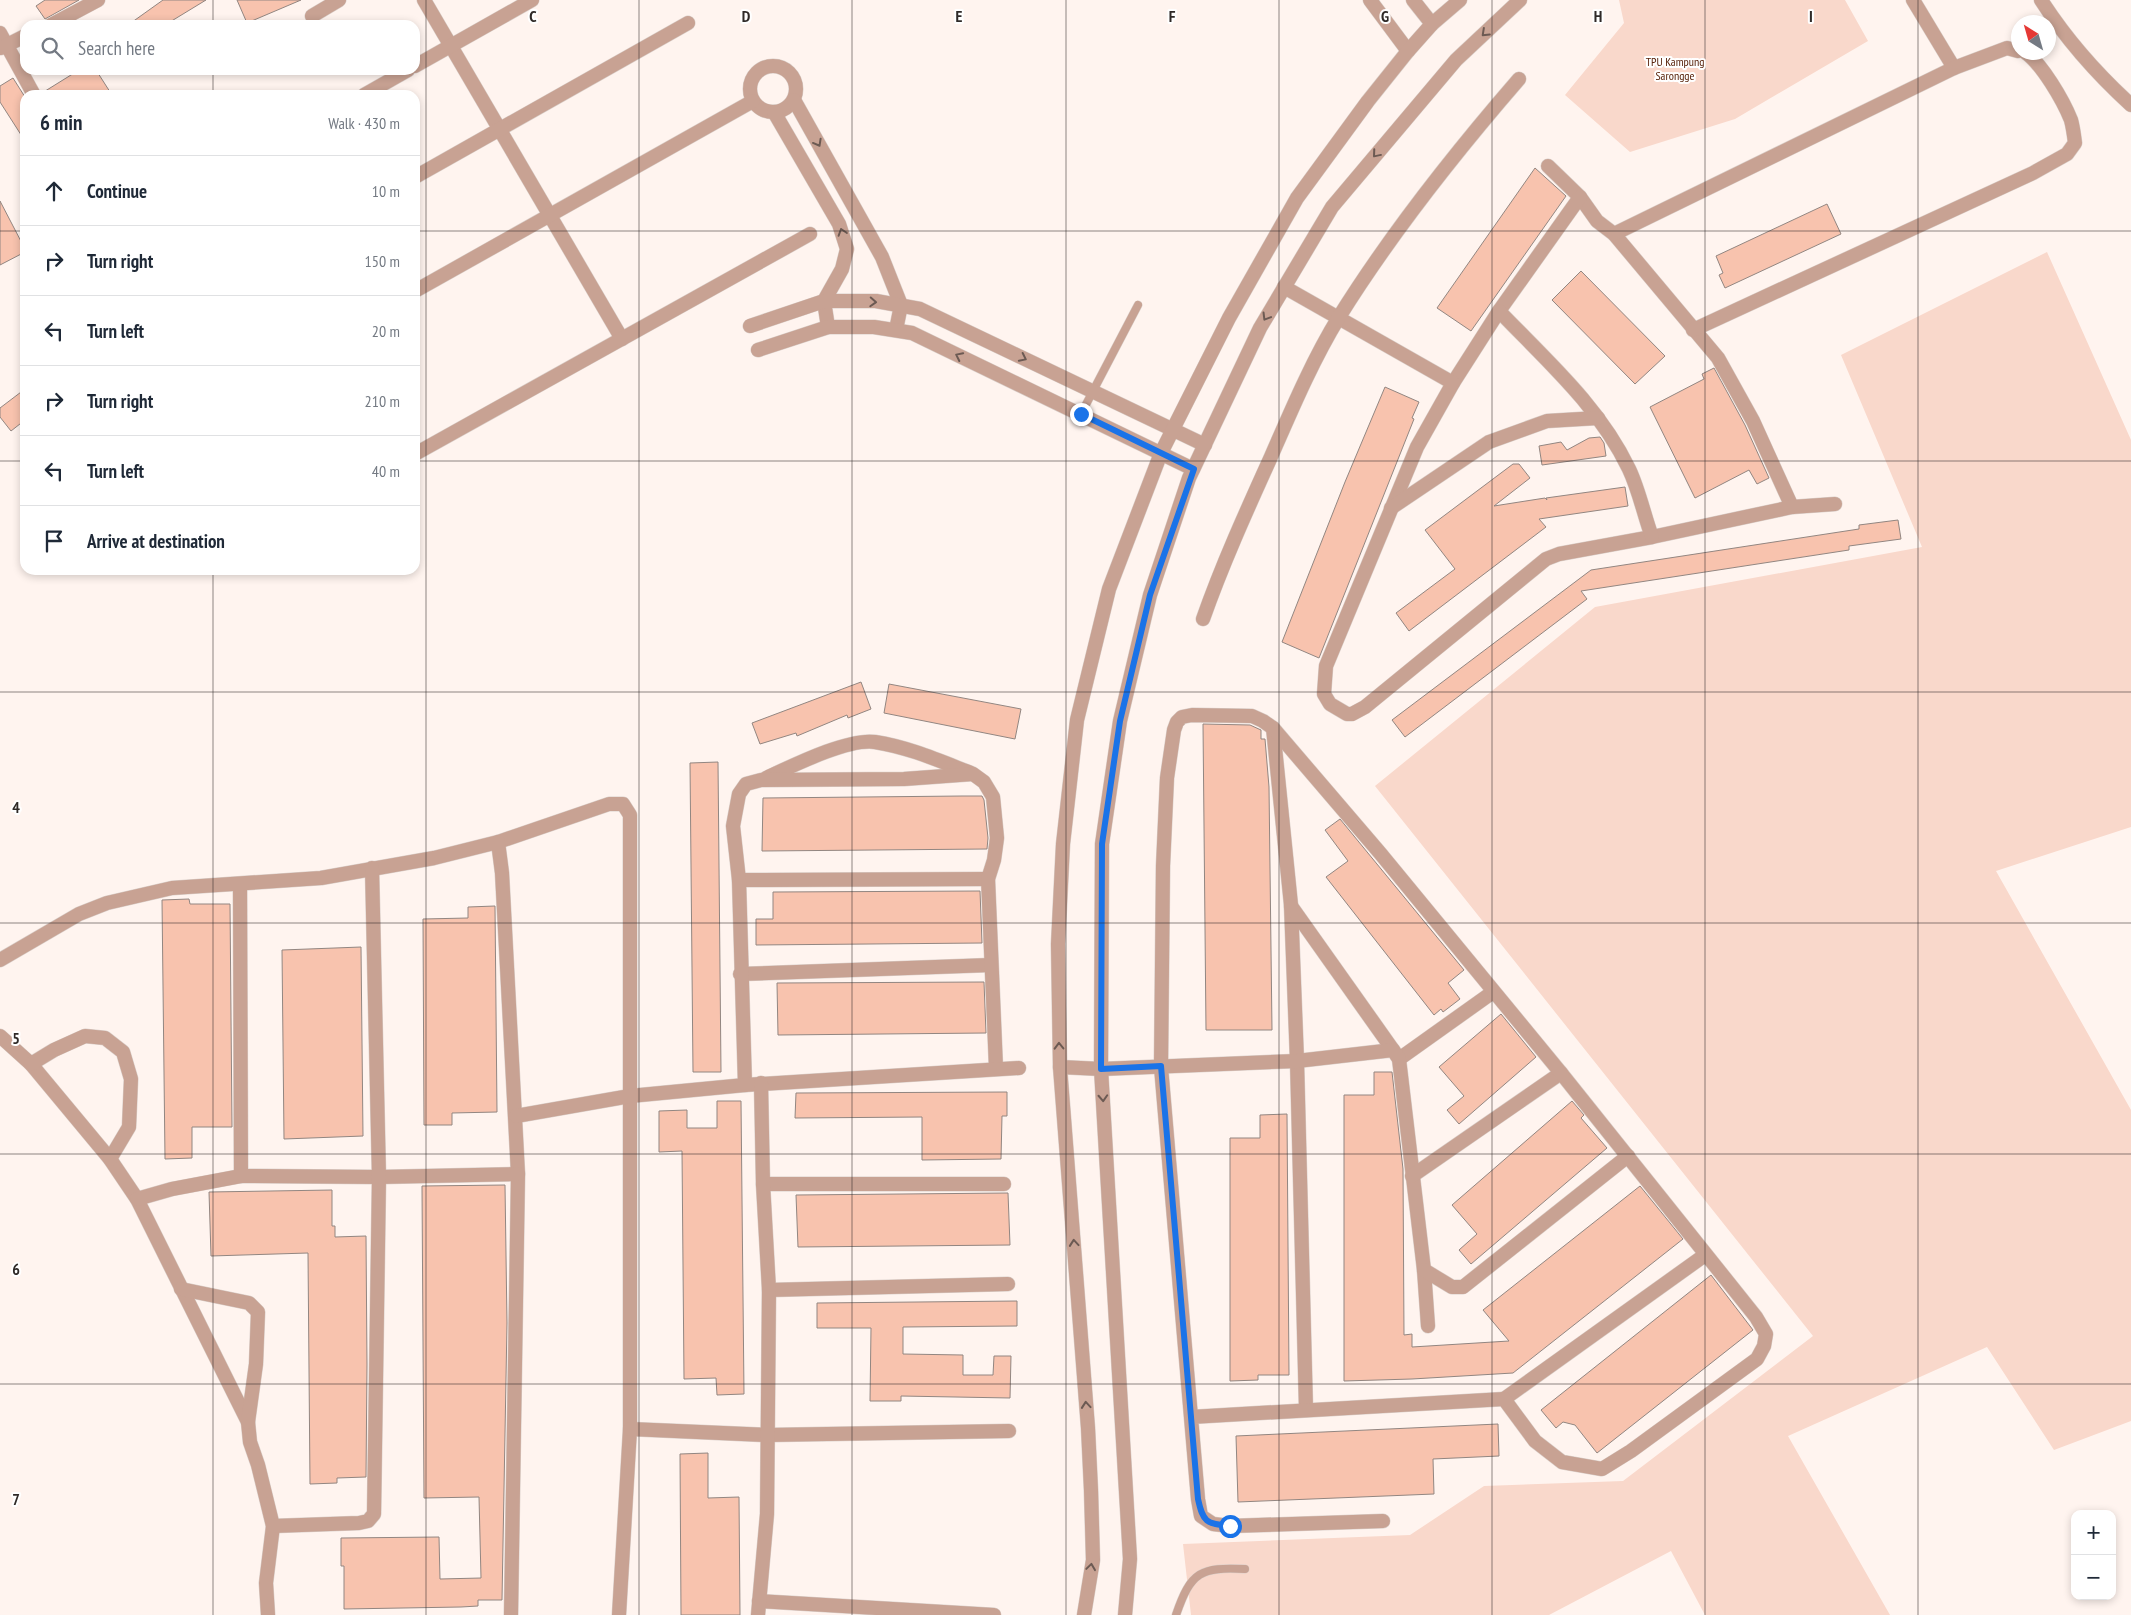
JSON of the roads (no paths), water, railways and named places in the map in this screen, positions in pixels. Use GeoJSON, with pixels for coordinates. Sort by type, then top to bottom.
{"type":"FeatureCollection","features":[{"type":"Feature","properties":{"kind":"street"},"geometry":{"type":"LineString","coordinates":[[60,20],[98,0]]}},
{"type":"Feature","properties":{"kind":"street"},"geometry":{"type":"LineString","coordinates":[[312,16],[339,0]]}},
{"type":"Feature","properties":{"kind":"street"},"geometry":{"type":"LineString","coordinates":[[424,0],[622,339]]}},
{"type":"Feature","properties":{"kind":"street"},"geometry":{"type":"LineString","coordinates":[[420,63],[532,0]]}},
{"type":"Feature","properties":{"kind":"street"},"geometry":{"type":"LineString","coordinates":[[1370,0],[1408,50]]}},
{"type":"Feature","properties":{"kind":"street"},"geometry":{"type":"LineString","coordinates":[[1413,0],[1432,24]]}},
{"type":"Feature","properties":{"kind":"street"},"geometry":{"type":"LineString","coordinates":[[1084,1615],[1092,1560],[1088,1428],[1060,1067],[1058,944],[1063,844],[1077,720],[1110,588],[1161,453],[1229,318],[1297,198],[1368,100],[1408,50],[1432,24],[1460,0]]}},
{"type":"Feature","properties":{"kind":"street"},"geometry":{"type":"LineString","coordinates":[[1913,0],[1954,68]]}},
{"type":"Feature","properties":{"kind":"street"},"geometry":{"type":"LineString","coordinates":[[2041,0],[2064,32],[2102,78],[2131,105]]}},
{"type":"Feature","properties":{"kind":"street"},"geometry":{"type":"LineString","coordinates":[[1125,1615],[1130,1559],[1101,1069],[1102,844],[1120,721],[1150,595],[1194,469],[1205,445],[1260,328],[1332,207],[1456,60],[1514,2]]}},
{"type":"Feature","properties":{"kind":"street"},"geometry":{"type":"LineString","coordinates":[[420,174],[688,24]]}},
{"type":"Feature","properties":{"kind":"street"},"geometry":{"type":"LineString","coordinates":[[20,37],[2,42],[20,72]]}},
{"type":"Feature","properties":{"kind":"street"},"geometry":{"type":"LineString","coordinates":[[1614,234],[1954,68],[2007,48],[2011,49]]}},
{"type":"Feature","properties":{"kind":"street"},"geometry":{"type":"LineString","coordinates":[[1693,330],[2033,173],[2067,154],[2075,143],[2071,121],[2048,79],[2035,60]]}},
{"type":"Feature","properties":{"kind":"street"},"geometry":{"type":"LineString","coordinates":[[781,66],[794,76],[797,92],[789,107],[774,112],[759,108],[753,101],[750,94],[753,78],[765,67],[781,66]]}},
{"type":"Feature","properties":{"kind":"street"},"geometry":{"type":"LineString","coordinates":[[22,75],[31,90]]}},
{"type":"Feature","properties":{"kind":"street"},"geometry":{"type":"LineString","coordinates":[[373,90],[399,75]]}},
{"type":"Feature","properties":{"kind":"street"},"geometry":{"type":"LineString","coordinates":[[1203,619],[1219,573],[1295,402],[1338,318],[1410,212],[1481,123],[1519,79]]}},
{"type":"Feature","properties":{"kind":"street"},"geometry":{"type":"LineString","coordinates":[[794,100],[882,257],[901,305],[896,330]]}},
{"type":"Feature","properties":{"kind":"street"},"geometry":{"type":"LineString","coordinates":[[420,288],[753,101]]}},
{"type":"Feature","properties":{"kind":"street"},"geometry":{"type":"LineString","coordinates":[[774,112],[839,224],[847,249],[842,269],[824,301],[828,327]]}},
{"type":"Feature","properties":{"kind":"street"},"geometry":{"type":"LineString","coordinates":[[1548,166],[1580,197],[1597,221],[1614,234],[1718,358],[1753,421],[1792,507]]}},
{"type":"Feature","properties":{"kind":"street"},"geometry":{"type":"LineString","coordinates":[[1580,197],[1499,311],[1417,447],[1326,666],[1324,694],[1330,704],[1347,714],[1352,714],[1364,707],[1546,559],[1559,554],[1652,537],[1792,507],[1834,504]]}},
{"type":"Feature","properties":{"kind":"street"},"geometry":{"type":"LineString","coordinates":[[420,451],[810,234]]}},
{"type":"Feature","properties":{"kind":"street"},"geometry":{"type":"LineString","coordinates":[[1284,287],[1454,383]]}},
{"type":"Feature","properties":{"kind":"street"},"geometry":{"type":"LineString","coordinates":[[750,326],[824,301],[876,301],[920,309],[1205,445]]}},
{"type":"Feature","properties":{"kind":"street"},"geometry":{"type":"LineString","coordinates":[[1499,311],[1582,396],[1598,418],[1629,469],[1652,537]]}},
{"type":"Feature","properties":{"kind":"street"},"geometry":{"type":"LineString","coordinates":[[758,350],[828,327],[874,327],[912,333],[1194,469]]}},
{"type":"Feature","properties":{"kind":"street"},"geometry":{"type":"LineString","coordinates":[[1391,508],[1489,442],[1547,421],[1598,418]]}},
{"type":"Feature","properties":{"kind":"street"},"geometry":{"type":"LineString","coordinates":[[1384,1521],[1230,1526],[1213,1524],[1201,1516],[1161,1066],[1164,823],[1167,778],[1174,730],[1176,722],[1182,717],[1192,714],[1252,716],[1263,720],[1273,728],[1380,853],[1561,1072],[1756,1317],[1766,1334],[1764,1346],[1757,1359],[1632,1451],[1602,1469],[1562,1462],[1535,1441],[1504,1399]]}},
{"type":"Feature","properties":{"kind":"street"},"geometry":{"type":"LineString","coordinates":[[1273,728],[1291,905],[1306,1409]]}},
{"type":"Feature","properties":{"kind":"street"},"geometry":{"type":"LineString","coordinates":[[745,1085],[740,974],[739,880],[733,826],[739,794],[746,784],[761,780],[809,758],[857,743],[874,742],[922,754],[973,774],[984,782],[993,797],[997,838],[994,860],[988,879],[990,965],[996,1068]]}},
{"type":"Feature","properties":{"kind":"street"},"geometry":{"type":"LineString","coordinates":[[761,780],[904,779],[973,774]]}},
{"type":"Feature","properties":{"kind":"street"},"geometry":{"type":"LineString","coordinates":[[0,960],[79,914],[107,903],[172,888],[322,878],[434,858],[498,842],[609,804],[623,804],[630,815],[630,1429],[619,1615]]}},
{"type":"Feature","properties":{"kind":"street"},"geometry":{"type":"LineString","coordinates":[[498,842],[518,1174],[511,1615]]}},
{"type":"Feature","properties":{"kind":"street"},"geometry":{"type":"LineString","coordinates":[[273,1526],[359,1523],[368,1521],[374,1514],[379,1177],[372,868]]}},
{"type":"Feature","properties":{"kind":"street"},"geometry":{"type":"LineString","coordinates":[[739,880],[988,879]]}},
{"type":"Feature","properties":{"kind":"street"},"geometry":{"type":"LineString","coordinates":[[240,884],[241,1176]]}},
{"type":"Feature","properties":{"kind":"street"},"geometry":{"type":"LineString","coordinates":[[1291,905],[1396,1055],[1424,1270],[1428,1326]]}},
{"type":"Feature","properties":{"kind":"street"},"geometry":{"type":"LineString","coordinates":[[740,974],[990,965]]}},
{"type":"Feature","properties":{"kind":"street"},"geometry":{"type":"LineString","coordinates":[[1060,1067],[1101,1069],[1396,1055],[1493,992]]}},
{"type":"Feature","properties":{"kind":"street"},"geometry":{"type":"LineString","coordinates":[[0,1036],[31,1064],[110,1158],[137,1199],[248,1422]]}},
{"type":"Feature","properties":{"kind":"street"},"geometry":{"type":"LineString","coordinates":[[31,1064],[54,1050],[85,1036],[105,1038],[123,1052],[131,1079],[129,1127],[110,1158]]}},
{"type":"Feature","properties":{"kind":"street"},"geometry":{"type":"LineString","coordinates":[[516,1116],[630,1096],[761,1083],[1019,1068]]}},
{"type":"Feature","properties":{"kind":"street"},"geometry":{"type":"LineString","coordinates":[[1412,1176],[1561,1072]]}},
{"type":"Feature","properties":{"kind":"street"},"geometry":{"type":"LineString","coordinates":[[761,1083],[763,1184],[769,1290],[767,1514],[759,1608],[994,1615]]}},
{"type":"Feature","properties":{"kind":"street"},"geometry":{"type":"LineString","coordinates":[[1424,1270],[1452,1287],[1463,1287],[1628,1156]]}},
{"type":"Feature","properties":{"kind":"street"},"geometry":{"type":"LineString","coordinates":[[137,1199],[172,1189],[241,1176],[379,1177],[518,1174]]}},
{"type":"Feature","properties":{"kind":"street"},"geometry":{"type":"LineString","coordinates":[[763,1184],[1004,1184]]}},
{"type":"Feature","properties":{"kind":"street"},"geometry":{"type":"LineString","coordinates":[[1191,1418],[1306,1409],[1504,1399],[1705,1255]]}},
{"type":"Feature","properties":{"kind":"street"},"geometry":{"type":"LineString","coordinates":[[769,1290],[1008,1284]]}},
{"type":"Feature","properties":{"kind":"street"},"geometry":{"type":"LineString","coordinates":[[181,1289],[249,1303],[258,1312],[256,1364],[248,1422],[250,1442],[258,1465],[273,1526],[266,1583],[268,1615]]}},
{"type":"Feature","properties":{"kind":"street"},"geometry":{"type":"LineString","coordinates":[[630,1429],[767,1435],[1009,1431]]}},
{"type":"Feature","properties":{"kind":"lane"},"geometry":{"type":"LineString","coordinates":[[1081,414],[1138,305]]}},
{"type":"Feature","properties":{"kind":"lane"},"geometry":{"type":"LineString","coordinates":[[1176,1615],[1192,1581],[1207,1570],[1245,1569]]}},
{"type":"Feature","properties":{"kind":"park label","name":"TPU Kampung Sarongge"},"geometry":{"type":"Point","coordinates":[1675,68]}}]}
